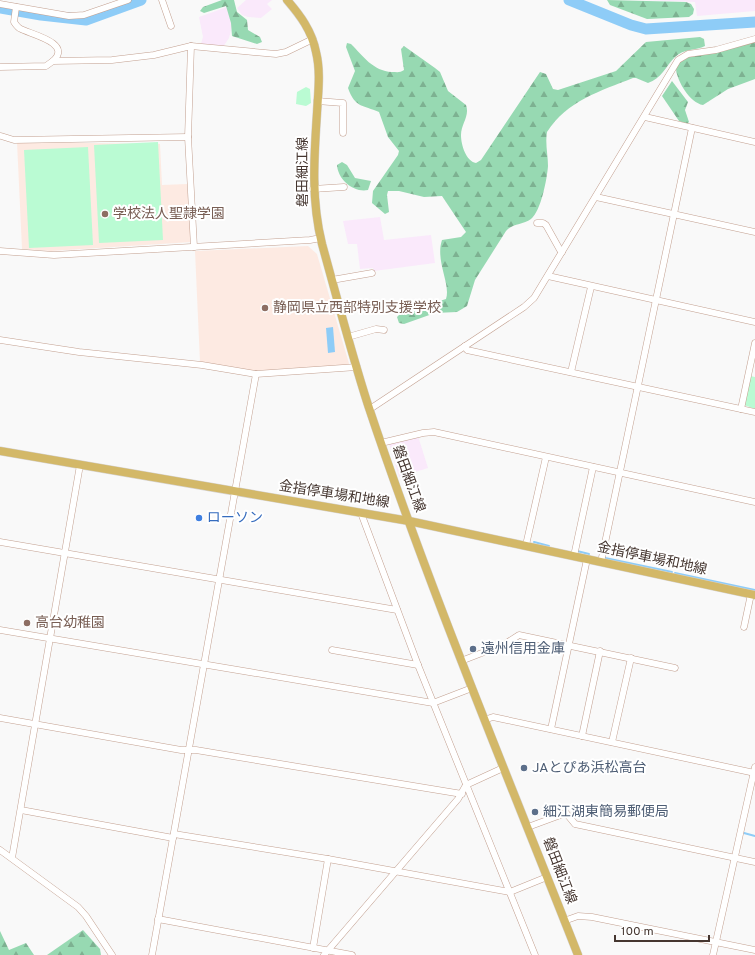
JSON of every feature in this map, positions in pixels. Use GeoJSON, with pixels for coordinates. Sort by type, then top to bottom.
{"type":"FeatureCollection","features":[{"type":"Feature","properties":{"kind":"main road","name":"磐田細江線"},"geometry":{"type":"LineString","coordinates":[[286,0],[304,21],[313,39],[318,67],[313,189],[321,238],[356,367],[381,443],[461,660],[578,955]]}},
{"type":"Feature","properties":{"kind":"main road","name":"金指停車場和地線"},"geometry":{"type":"LineString","coordinates":[[0,451],[409,520],[753,594]]}},
{"type":"Feature","properties":{"kind":"street"},"geometry":{"type":"LineString","coordinates":[[0,4],[69,16],[84,15],[128,0]]}},
{"type":"Feature","properties":{"kind":"street"},"geometry":{"type":"LineString","coordinates":[[162,1],[171,26]]}},
{"type":"Feature","properties":{"kind":"street"},"geometry":{"type":"LineString","coordinates":[[0,67],[46,66],[56,59],[57,50],[52,42],[19,28],[14,22],[16,8]]}},
{"type":"Feature","properties":{"kind":"street"},"geometry":{"type":"LineString","coordinates":[[53,62],[112,60],[154,55],[191,46],[276,54],[286,52],[313,39]]}},
{"type":"Feature","properties":{"kind":"street"},"geometry":{"type":"LineString","coordinates":[[370,409],[529,303],[548,276],[645,117],[675,64],[683,56],[716,50],[755,39]]}},
{"type":"Feature","properties":{"kind":"street"},"geometry":{"type":"LineString","coordinates":[[191,46],[188,137],[194,247]]}},
{"type":"Feature","properties":{"kind":"street"},"geometry":{"type":"LineString","coordinates":[[317,101],[343,103],[343,133]]}},
{"type":"Feature","properties":{"kind":"street"},"geometry":{"type":"LineString","coordinates":[[645,117],[755,142]]}},
{"type":"Feature","properties":{"kind":"street"},"geometry":{"type":"LineString","coordinates":[[601,562],[692,128]]}},
{"type":"Feature","properties":{"kind":"street"},"geometry":{"type":"LineString","coordinates":[[0,134],[14,140],[188,137]]}},
{"type":"Feature","properties":{"kind":"street"},"geometry":{"type":"LineString","coordinates":[[313,189],[344,187]]}},
{"type":"Feature","properties":{"kind":"street"},"geometry":{"type":"LineString","coordinates":[[596,197],[755,232]]}},
{"type":"Feature","properties":{"kind":"street"},"geometry":{"type":"LineString","coordinates":[[537,223],[543,223],[546,225],[562,252]]}},
{"type":"Feature","properties":{"kind":"street"},"geometry":{"type":"LineString","coordinates":[[0,251],[54,255],[310,240],[321,238]]}},
{"type":"Feature","properties":{"kind":"street"},"geometry":{"type":"LineString","coordinates":[[332,280],[372,274]]}},
{"type":"Feature","properties":{"kind":"street"},"geometry":{"type":"LineString","coordinates":[[548,276],[591,287],[755,322]]}},
{"type":"Feature","properties":{"kind":"street"},"geometry":{"type":"LineString","coordinates":[[571,372],[591,287]]}},
{"type":"Feature","properties":{"kind":"street"},"geometry":{"type":"LineString","coordinates":[[348,337],[376,330],[384,330]]}},
{"type":"Feature","properties":{"kind":"street"},"geometry":{"type":"LineString","coordinates":[[0,340],[79,352],[202,365],[256,374],[356,367]]}},
{"type":"Feature","properties":{"kind":"street"},"geometry":{"type":"LineString","coordinates":[[741,409],[755,343]]}},
{"type":"Feature","properties":{"kind":"street"},"geometry":{"type":"LineString","coordinates":[[465,346],[467,350],[755,412]]}},
{"type":"Feature","properties":{"kind":"street"},"geometry":{"type":"LineString","coordinates":[[152,955],[256,374]]}},
{"type":"Feature","properties":{"kind":"street"},"geometry":{"type":"LineString","coordinates":[[381,443],[430,432],[755,502]]}},
{"type":"Feature","properties":{"kind":"street"},"geometry":{"type":"LineString","coordinates":[[526,546],[546,457]]}},
{"type":"Feature","properties":{"kind":"street"},"geometry":{"type":"LineString","coordinates":[[12,858],[66,553],[80,465]]}},
{"type":"Feature","properties":{"kind":"street"},"geometry":{"type":"LineString","coordinates":[[574,556],[592,467]]}},
{"type":"Feature","properties":{"kind":"street"},"geometry":{"type":"LineString","coordinates":[[361,513],[418,666],[535,955]]}},
{"type":"Feature","properties":{"kind":"street"},"geometry":{"type":"LineString","coordinates":[[0,542],[397,610]]}},
{"type":"Feature","properties":{"kind":"street"},"geometry":{"type":"LineString","coordinates":[[551,729],[587,559]]}},
{"type":"Feature","properties":{"kind":"street"},"geometry":{"type":"LineString","coordinates":[[744,627],[753,594]]}},
{"type":"Feature","properties":{"kind":"street"},"geometry":{"type":"LineString","coordinates":[[0,630],[196,664],[204,663],[433,703],[472,688]]}},
{"type":"Feature","properties":{"kind":"street"},"geometry":{"type":"LineString","coordinates":[[461,660],[505,644],[519,635],[568,644],[675,668]]}},
{"type":"Feature","properties":{"kind":"street"},"geometry":{"type":"LineString","coordinates":[[332,650],[418,666]]}},
{"type":"Feature","properties":{"kind":"street"},"geometry":{"type":"LineString","coordinates":[[582,736],[600,651]]}},
{"type":"Feature","properties":{"kind":"street"},"geometry":{"type":"LineString","coordinates":[[612,742],[630,658]]}},
{"type":"Feature","properties":{"kind":"street"},"geometry":{"type":"LineString","coordinates":[[484,720],[493,717],[755,771],[714,955]]}},
{"type":"Feature","properties":{"kind":"street"},"geometry":{"type":"LineString","coordinates":[[0,718],[181,750],[189,750],[462,794]]}},
{"type":"Feature","properties":{"kind":"street"},"geometry":{"type":"LineString","coordinates":[[326,953],[462,794],[466,785],[503,768]]}},
{"type":"Feature","properties":{"kind":"street"},"geometry":{"type":"LineString","coordinates":[[21,810],[173,836],[328,859],[510,892],[547,877]]}},
{"type":"Feature","properties":{"kind":"street"},"geometry":{"type":"LineString","coordinates":[[528,827],[566,813],[575,824],[755,862]]}},
{"type":"Feature","properties":{"kind":"street"},"geometry":{"type":"LineString","coordinates":[[0,850],[78,907],[86,916],[112,955]]}},
{"type":"Feature","properties":{"kind":"street"},"geometry":{"type":"LineString","coordinates":[[313,948],[328,859]]}},
{"type":"Feature","properties":{"kind":"street"},"geometry":{"type":"LineString","coordinates":[[564,921],[578,916],[592,917],[755,950]]}},
{"type":"Feature","properties":{"kind":"street"},"geometry":{"type":"LineString","coordinates":[[158,919],[258,936],[313,948],[326,953],[352,955]]}},
{"type":"Feature","properties":{"kind":"shaded area"},"geometry":{"type":"Polygon","coordinates":[[[246,0],[272,0],[267,4],[272,9],[261,18],[242,15],[237,8],[246,0]]]}},
{"type":"Feature","properties":{"kind":"shaded area"},"geometry":{"type":"Polygon","coordinates":[[[645,0],[755,0],[755,11],[697,16],[695,2],[645,0]]]}},
{"type":"Feature","properties":{"kind":"shaded area"},"geometry":{"type":"Polygon","coordinates":[[[227,7],[232,26],[229,38],[223,47],[201,44],[203,37],[199,17],[227,7]]]}},
{"type":"Feature","properties":{"kind":"shaded area","name":"学校法人聖隷学園"},"geometry":{"type":"Polygon","coordinates":[[[17,142],[160,144],[162,185],[187,184],[192,242],[51,251],[22,249],[17,142]]]}},
{"type":"Feature","properties":{"kind":"shaded area"},"geometry":{"type":"Polygon","coordinates":[[[380,217],[384,240],[431,235],[435,263],[374,271],[373,268],[360,269],[357,244],[348,244],[343,221],[380,217]]]}},
{"type":"Feature","properties":{"kind":"shaded area","name":"静岡県立西部特別支援学校"},"geometry":{"type":"Polygon","coordinates":[[[308,246],[317,254],[350,367],[256,372],[200,362],[195,251],[308,246]]]}},
{"type":"Feature","properties":{"kind":"shaded area"},"geometry":{"type":"Polygon","coordinates":[[[418,436],[428,468],[399,477],[389,443],[418,436]]]}},
{"type":"Feature","properties":{"kind":"green space"},"geometry":{"type":"Polygon","coordinates":[[[222,0],[234,0],[237,12],[247,20],[248,30],[260,37],[262,42],[257,44],[232,36],[231,23],[226,6],[204,13],[200,11],[203,7],[222,0]]]}},
{"type":"Feature","properties":{"kind":"green space"},"geometry":{"type":"Polygon","coordinates":[[[607,0],[686,2],[691,4],[694,9],[693,14],[689,17],[647,19],[610,5],[607,0]]]}},
{"type":"Feature","properties":{"kind":"green space"},"geometry":{"type":"Polygon","coordinates":[[[700,37],[704,39],[705,46],[679,54],[653,81],[648,83],[633,78],[585,98],[564,112],[547,132],[546,140],[548,166],[541,202],[535,215],[531,219],[509,228],[506,231],[475,280],[467,306],[457,312],[435,313],[404,324],[399,323],[397,317],[401,313],[446,299],[447,293],[440,256],[442,240],[461,237],[466,232],[442,196],[424,197],[399,191],[388,191],[389,212],[385,214],[372,203],[373,191],[398,155],[399,151],[388,137],[379,112],[357,103],[348,88],[355,71],[346,47],[347,43],[351,44],[374,66],[385,71],[401,72],[404,70],[401,49],[404,46],[440,72],[448,91],[466,105],[467,113],[461,131],[462,143],[469,159],[476,163],[481,160],[540,72],[546,74],[553,89],[558,90],[616,71],[646,42],[700,37]]]}},
{"type":"Feature","properties":{"kind":"green space"},"geometry":{"type":"Polygon","coordinates":[[[755,42],[755,79],[728,89],[703,105],[693,100],[685,91],[676,69],[680,62],[689,57],[755,42]]]}},
{"type":"Feature","properties":{"kind":"green space"},"geometry":{"type":"Polygon","coordinates":[[[672,81],[688,102],[685,110],[689,122],[687,124],[679,121],[662,96],[672,81]]]}},
{"type":"Feature","properties":{"kind":"green space"},"geometry":{"type":"Polygon","coordinates":[[[306,87],[310,89],[311,103],[306,106],[296,104],[297,92],[306,87]]]}},
{"type":"Feature","properties":{"kind":"green space"},"geometry":{"type":"Polygon","coordinates":[[[158,142],[163,240],[99,243],[94,145],[158,142]]]}},
{"type":"Feature","properties":{"kind":"green space"},"geometry":{"type":"Polygon","coordinates":[[[88,147],[93,245],[29,248],[24,150],[88,147]]]}},
{"type":"Feature","properties":{"kind":"green space"},"geometry":{"type":"Polygon","coordinates":[[[342,162],[347,165],[355,178],[371,181],[368,190],[352,187],[340,176],[337,165],[342,162]]]}},
{"type":"Feature","properties":{"kind":"green space"},"geometry":{"type":"Polygon","coordinates":[[[750,376],[755,377],[755,409],[744,405],[750,376]]]}},
{"type":"Feature","properties":{"kind":"green space"},"geometry":{"type":"Polygon","coordinates":[[[83,930],[100,949],[101,955],[47,955],[83,930]]]}},
{"type":"Feature","properties":{"kind":"green space"},"geometry":{"type":"Polygon","coordinates":[[[0,931],[9,950],[26,943],[34,955],[0,955],[0,931]]]}},
{"type":"Feature","properties":{"kind":"water"},"geometry":{"type":"Polygon","coordinates":[[[333,327],[335,352],[328,353],[326,328],[333,327]]]}},
{"type":"Feature","properties":{"kind":"waterway"},"geometry":{"type":"LineString","coordinates":[[0,8],[41,15],[86,20],[141,0]]}},
{"type":"Feature","properties":{"kind":"waterway"},"geometry":{"type":"LineString","coordinates":[[569,0],[631,25],[646,29],[755,22]]}},
{"type":"Feature","properties":{"kind":"waterway"},"geometry":{"type":"LineString","coordinates":[[534,542],[549,546]]}},
{"type":"Feature","properties":{"kind":"waterway"},"geometry":{"type":"LineString","coordinates":[[577,551],[589,554]]}},
{"type":"Feature","properties":{"kind":"waterway"},"geometry":{"type":"LineString","coordinates":[[605,558],[672,572]]}},
{"type":"Feature","properties":{"kind":"waterway"},"geometry":{"type":"LineString","coordinates":[[675,573],[755,590]]}},
{"type":"Feature","properties":{"kind":"waterway"},"geometry":{"type":"LineString","coordinates":[[744,833],[755,836]]}},
{"type":"Feature","properties":{"kind":"place","name":"学校法人聖隷学園"},"geometry":{"type":"Point","coordinates":[105,214]}},
{"type":"Feature","properties":{"kind":"place","name":"静岡県立西部特別支援学校"},"geometry":{"type":"Point","coordinates":[265,308]}},
{"type":"Feature","properties":{"kind":"place","name":"ローソン"},"geometry":{"type":"Point","coordinates":[199,518]}},
{"type":"Feature","properties":{"kind":"place","name":"高台幼稚園"},"geometry":{"type":"Point","coordinates":[27,623]}},
{"type":"Feature","properties":{"kind":"place","name":"遠州信用金庫"},"geometry":{"type":"Point","coordinates":[473,649]}},
{"type":"Feature","properties":{"kind":"place","name":"JAとぴあ浜松高台"},"geometry":{"type":"Point","coordinates":[524,768]}},
{"type":"Feature","properties":{"kind":"place","name":"細江湖東簡易郵便局"},"geometry":{"type":"Point","coordinates":[535,812]}}]}
